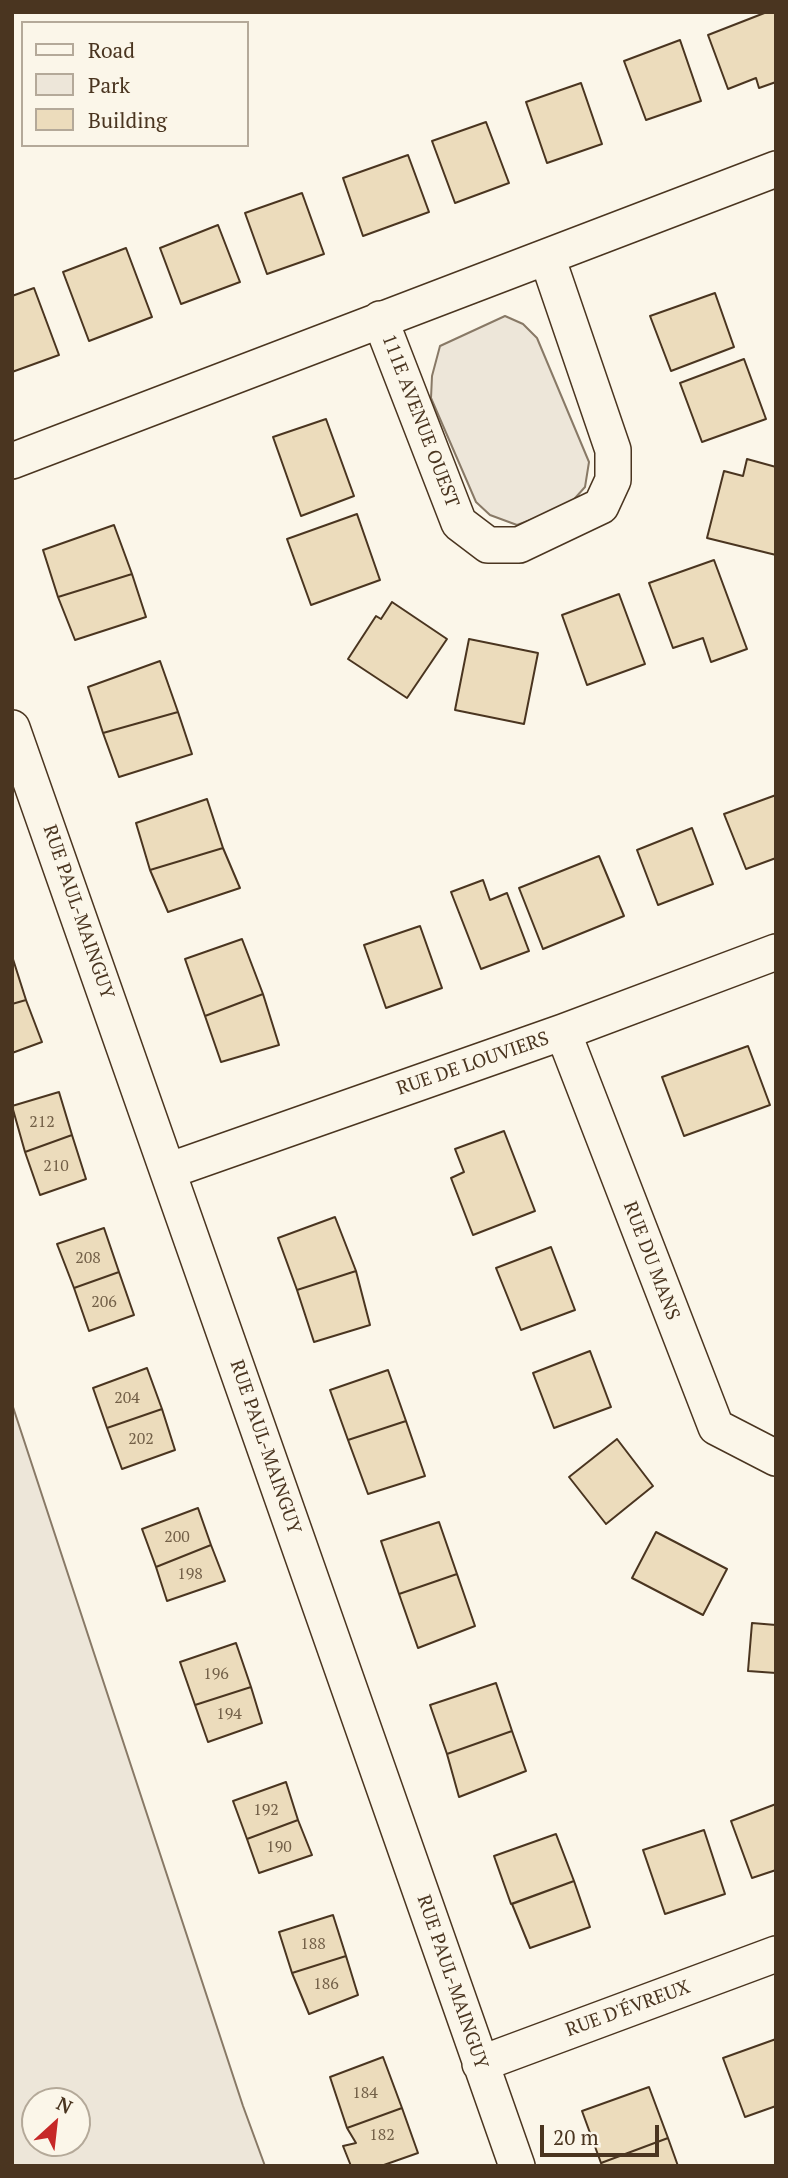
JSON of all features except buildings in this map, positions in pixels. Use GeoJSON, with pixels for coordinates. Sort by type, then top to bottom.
{"type":"FeatureCollection","features":[{"type":"Feature","properties":{"kind":"street","name":"111E AVENUE OUEST"},"geometry":{"type":"LineString","coordinates":[[12,461],[776,169]]}},
{"type":"Feature","properties":{"kind":"street","name":"111E AVENUE OUEST"},"geometry":{"type":"LineString","coordinates":[[380,320],[459,523],[488,545],[519,545],[601,506],[613,480],[613,450],[547,257]]}},
{"type":"Feature","properties":{"kind":"street","name":"RUE PAUL-MAINGUY"},"geometry":{"type":"LineString","coordinates":[[12,728],[517,2166]]}},
{"type":"Feature","properties":{"kind":"street","name":"RUE DE LOUVIERS"},"geometry":{"type":"LineString","coordinates":[[168,1171],[563,1032],[776,952]]}},
{"type":"Feature","properties":{"kind":"street","name":"RUE DU MANS"},"geometry":{"type":"LineString","coordinates":[[563,1032],[716,1427],[776,1458]]}},
{"type":"Feature","properties":{"kind":"street","name":"RUE D'ÉVREUX"},"geometry":{"type":"LineString","coordinates":[[480,2064],[776,1954]]}},
{"type":"Feature","properties":{"kind":"green space"},"geometry":{"type":"Polygon","coordinates":[[[505,316],[523,324],[537,338],[589,462],[585,487],[568,506],[517,525],[490,515],[476,502],[431,398],[432,376],[440,346],[505,316]]]}},
{"type":"Feature","properties":{"kind":"green space"},"geometry":{"type":"Polygon","coordinates":[[[12,1404],[243,2106],[265,2166],[12,2166],[12,1404]]]}}]}
